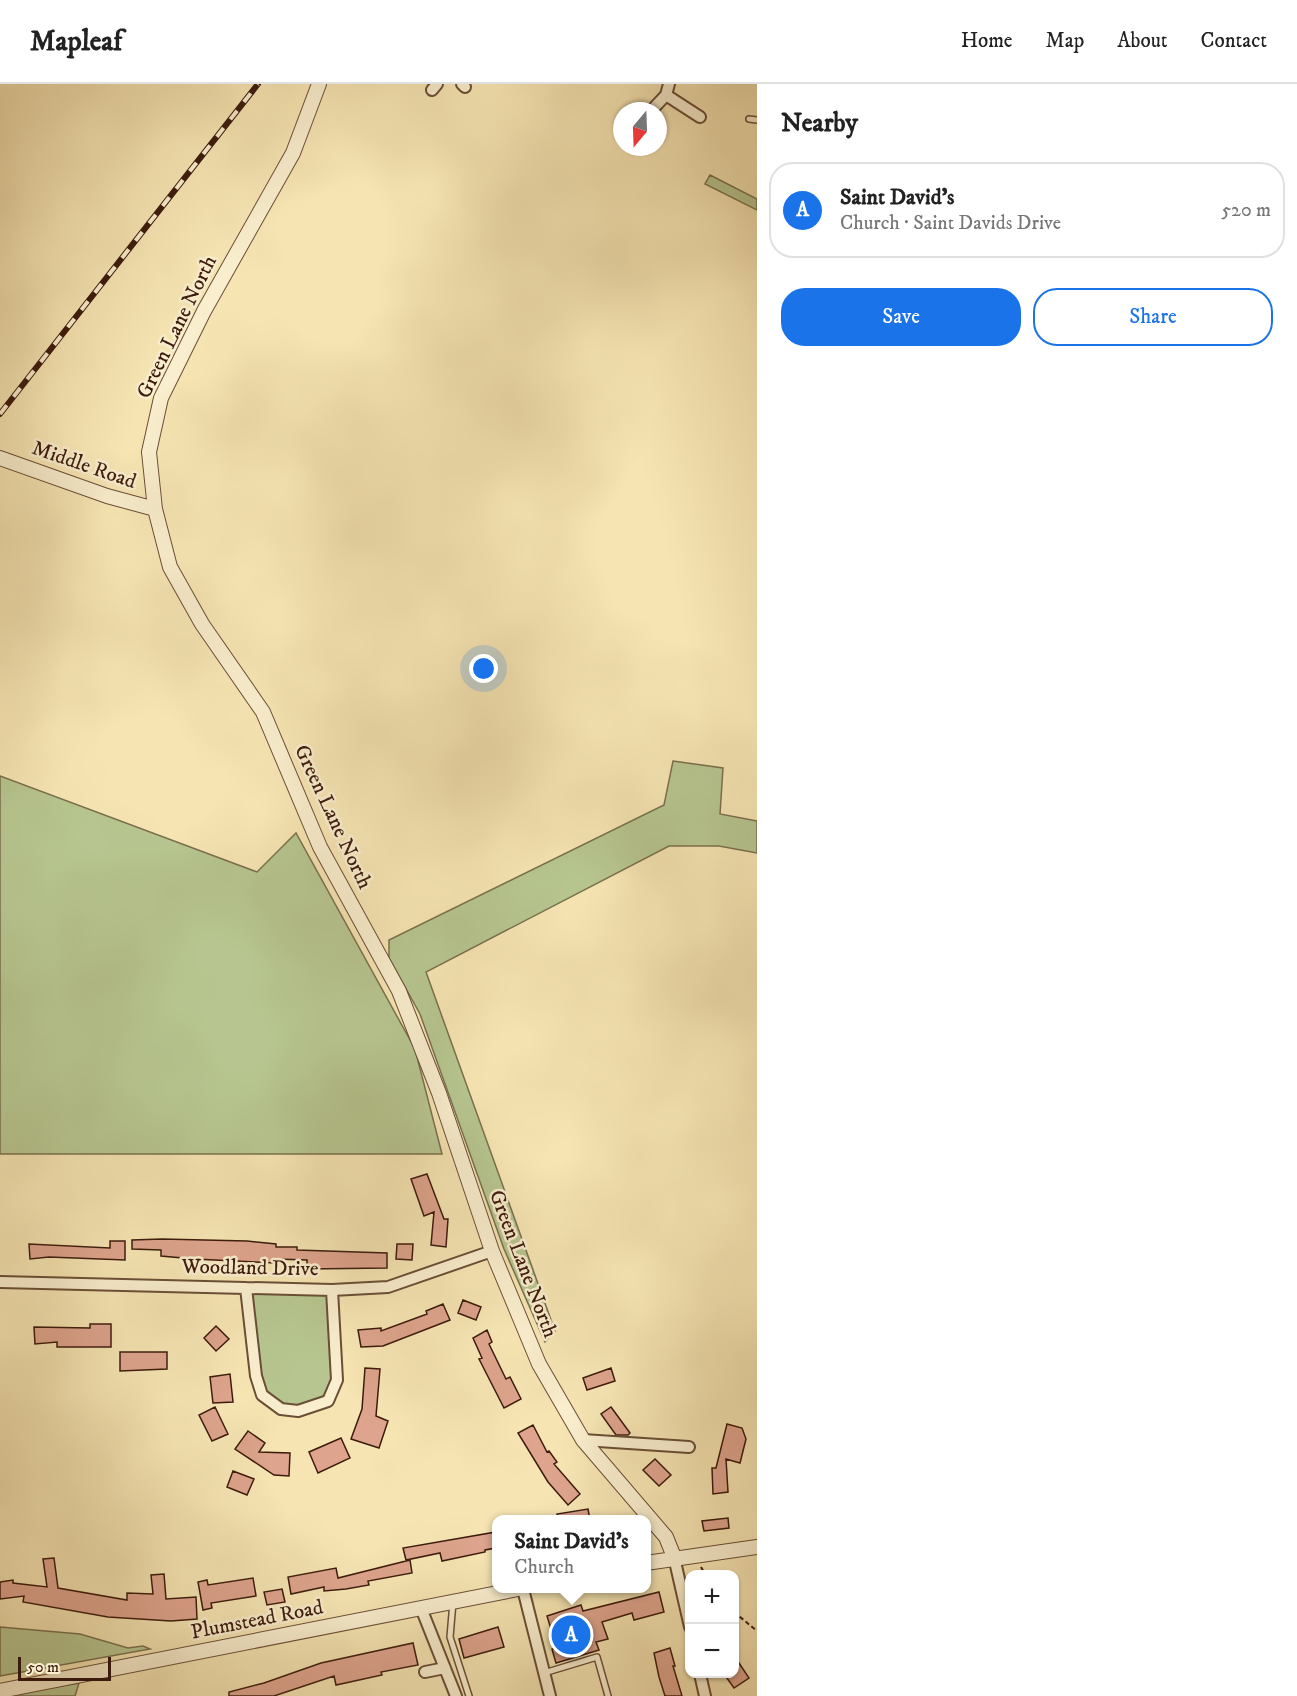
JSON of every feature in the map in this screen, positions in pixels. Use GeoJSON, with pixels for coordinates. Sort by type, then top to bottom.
{"type":"FeatureCollection","features":[{"type":"Feature","properties":{"kind":"street","name":"Green Lane North"},"geometry":{"type":"LineString","coordinates":[[319,84],[292,153],[204,311],[161,398],[149,452],[155,509],[170,567],[202,624],[263,712],[320,847],[399,991],[439,1093],[492,1251],[539,1364],[583,1440],[647,1515]]}},
{"type":"Feature","properties":{"kind":"street"},"geometry":{"type":"LineString","coordinates":[[658,102],[667,89],[700,117]]}},
{"type":"Feature","properties":{"kind":"street","name":"Middle Road"},"geometry":{"type":"LineString","coordinates":[[0,458],[107,496],[155,509]]}},
{"type":"Feature","properties":{"kind":"street","name":"Woodland Drive"},"geometry":{"type":"LineString","coordinates":[[0,1282],[332,1290],[388,1287],[492,1251]]}},
{"type":"Feature","properties":{"kind":"street"},"geometry":{"type":"LineString","coordinates":[[246,1287],[256,1376],[262,1395],[281,1408],[298,1411],[328,1401],[337,1380],[332,1290]]}},
{"type":"Feature","properties":{"kind":"street"},"geometry":{"type":"LineString","coordinates":[[583,1440],[689,1448]]}},
{"type":"Feature","properties":{"kind":"street","name":"Green Lane North"},"geometry":{"type":"LineString","coordinates":[[651,1519],[666,1537],[674,1557]]}},
{"type":"Feature","properties":{"kind":"street"},"geometry":{"type":"LineString","coordinates":[[651,1562],[757,1547]]}},
{"type":"Feature","properties":{"kind":"street"},"geometry":{"type":"LineString","coordinates":[[674,1557],[689,1624]]}},
{"type":"Feature","properties":{"kind":"street","name":"Plumstead Road"},"geometry":{"type":"LineString","coordinates":[[0,1691],[498,1593]]}},
{"type":"Feature","properties":{"kind":"street"},"geometry":{"type":"LineString","coordinates":[[524,1593],[550,1696]]}},
{"type":"Feature","properties":{"kind":"street"},"geometry":{"type":"LineString","coordinates":[[421,1608],[456,1696]]}},
{"type":"Feature","properties":{"kind":"street"},"geometry":{"type":"LineString","coordinates":[[425,1672],[445,1668]]}},
{"type":"Feature","properties":{"kind":"street"},"geometry":{"type":"LineString","coordinates":[[701,1678],[705,1696]]}},
{"type":"Feature","properties":{"kind":"lane"},"geometry":{"type":"LineString","coordinates":[[749,118],[757,120]]}},
{"type":"Feature","properties":{"kind":"lane"},"geometry":{"type":"LineString","coordinates":[[453,1602],[450,1637],[469,1696]]}},
{"type":"Feature","properties":{"kind":"lane"},"geometry":{"type":"LineString","coordinates":[[544,1673],[597,1657],[608,1696]]}},
{"type":"Feature","properties":{"kind":"path"},"geometry":{"type":"LineString","coordinates":[[739,1615],[757,1631]]}},
{"type":"Feature","properties":{"kind":"green space"},"geometry":{"type":"Polygon","coordinates":[[[710,175],[757,199],[757,210],[705,184],[710,175]]]}},
{"type":"Feature","properties":{"kind":"green space"},"geometry":{"type":"Polygon","coordinates":[[[673,761],[723,768],[720,814],[757,821],[757,853],[719,846],[669,846],[426,972],[555,1331],[545,1342],[504,1249],[420,1014],[389,958],[389,940],[664,805],[673,761]]]}},
{"type":"Feature","properties":{"kind":"green space"},"geometry":{"type":"Polygon","coordinates":[[[0,776],[257,872],[296,833],[415,1049],[442,1154],[0,1154],[0,776]]]}},
{"type":"Feature","properties":{"kind":"green space"},"geometry":{"type":"Polygon","coordinates":[[[246,1288],[332,1290],[337,1380],[328,1401],[298,1411],[262,1395],[246,1288]]]}},
{"type":"Feature","properties":{"kind":"green space"},"geometry":{"type":"Polygon","coordinates":[[[0,1627],[80,1634],[128,1648],[143,1646],[150,1649],[0,1676],[0,1627]]]}},
{"type":"Feature","properties":{"kind":"green space"},"geometry":{"type":"Polygon","coordinates":[[[79,1683],[75,1696],[1,1696],[79,1683]]]}},
{"type":"Feature","properties":{"kind":"building"},"geometry":{"type":"Polygon","coordinates":[[[427,1174],[444,1219],[448,1219],[446,1247],[431,1245],[434,1212],[424,1216],[411,1179],[427,1174]]]}},
{"type":"Feature","properties":{"kind":"building"},"geometry":{"type":"Polygon","coordinates":[[[132,1240],[247,1241],[276,1244],[276,1247],[297,1247],[297,1250],[387,1253],[387,1268],[307,1269],[307,1260],[275,1259],[275,1263],[194,1259],[161,1256],[161,1250],[132,1249],[132,1240]]]}},
{"type":"Feature","properties":{"kind":"building"},"geometry":{"type":"Polygon","coordinates":[[[110,1241],[125,1241],[125,1260],[49,1257],[30,1259],[29,1244],[110,1248],[110,1241]]]}},
{"type":"Feature","properties":{"kind":"building"},"geometry":{"type":"Polygon","coordinates":[[[397,1244],[413,1244],[412,1260],[396,1259],[397,1244]]]}},
{"type":"Feature","properties":{"kind":"building"},"geometry":{"type":"Polygon","coordinates":[[[463,1300],[481,1307],[476,1320],[458,1313],[463,1300]]]}},
{"type":"Feature","properties":{"kind":"building"},"geometry":{"type":"Polygon","coordinates":[[[443,1304],[450,1320],[383,1346],[361,1347],[358,1330],[381,1328],[381,1331],[427,1314],[426,1311],[443,1304]]]}},
{"type":"Feature","properties":{"kind":"building"},"geometry":{"type":"Polygon","coordinates":[[[90,1324],[111,1324],[111,1347],[57,1347],[57,1342],[35,1344],[34,1327],[90,1328],[90,1324]]]}},
{"type":"Feature","properties":{"kind":"building"},"geometry":{"type":"Polygon","coordinates":[[[216,1326],[229,1339],[216,1351],[204,1338],[216,1326]]]}},
{"type":"Feature","properties":{"kind":"building"},"geometry":{"type":"Polygon","coordinates":[[[487,1330],[492,1342],[489,1344],[506,1379],[510,1377],[521,1399],[504,1408],[479,1359],[482,1358],[473,1338],[487,1330]]]}},
{"type":"Feature","properties":{"kind":"building"},"geometry":{"type":"Polygon","coordinates":[[[120,1352],[167,1352],[167,1369],[120,1371],[120,1352]]]}},
{"type":"Feature","properties":{"kind":"building"},"geometry":{"type":"Polygon","coordinates":[[[365,1368],[380,1369],[376,1416],[388,1421],[379,1448],[351,1439],[362,1409],[365,1368]]]}},
{"type":"Feature","properties":{"kind":"building"},"geometry":{"type":"Polygon","coordinates":[[[611,1368],[615,1381],[587,1390],[583,1378],[611,1368]]]}},
{"type":"Feature","properties":{"kind":"building"},"geometry":{"type":"Polygon","coordinates":[[[230,1374],[233,1402],[213,1403],[210,1377],[230,1374]]]}},
{"type":"Feature","properties":{"kind":"building"},"geometry":{"type":"Polygon","coordinates":[[[215,1407],[228,1434],[212,1441],[199,1415],[215,1407]]]}},
{"type":"Feature","properties":{"kind":"building"},"geometry":{"type":"Polygon","coordinates":[[[611,1407],[630,1433],[628,1435],[616,1435],[601,1414],[611,1407]]]}},
{"type":"Feature","properties":{"kind":"building"},"geometry":{"type":"Polygon","coordinates":[[[727,1424],[742,1428],[746,1439],[740,1463],[726,1459],[728,1492],[713,1494],[712,1468],[716,1468],[727,1424]]]}},
{"type":"Feature","properties":{"kind":"building"},"geometry":{"type":"Polygon","coordinates":[[[533,1425],[547,1452],[549,1451],[557,1462],[554,1464],[580,1494],[568,1505],[548,1482],[518,1433],[533,1425]]]}},
{"type":"Feature","properties":{"kind":"building"},"geometry":{"type":"Polygon","coordinates":[[[248,1431],[265,1443],[259,1452],[290,1453],[289,1476],[274,1475],[235,1449],[248,1431]]]}},
{"type":"Feature","properties":{"kind":"building"},"geometry":{"type":"Polygon","coordinates":[[[341,1438],[350,1458],[318,1473],[309,1452],[341,1438]]]}},
{"type":"Feature","properties":{"kind":"building"},"geometry":{"type":"Polygon","coordinates":[[[655,1459],[671,1475],[659,1486],[643,1470],[655,1459]]]}},
{"type":"Feature","properties":{"kind":"building"},"geometry":{"type":"Polygon","coordinates":[[[233,1471],[254,1479],[247,1495],[227,1487],[233,1471]]]}},
{"type":"Feature","properties":{"kind":"building"},"geometry":{"type":"Polygon","coordinates":[[[588,1509],[589,1515],[557,1515],[588,1509]]]}},
{"type":"Feature","properties":{"kind":"building"},"geometry":{"type":"Polygon","coordinates":[[[728,1518],[729,1528],[704,1531],[702,1521],[728,1518]]]}},
{"type":"Feature","properties":{"kind":"building"},"geometry":{"type":"Polygon","coordinates":[[[492,1533],[492,1549],[442,1561],[440,1553],[406,1560],[403,1548],[492,1533]]]}},
{"type":"Feature","properties":{"kind":"building"},"geometry":{"type":"Polygon","coordinates":[[[54,1558],[58,1588],[127,1600],[127,1593],[153,1594],[151,1575],[164,1574],[166,1599],[196,1597],[197,1619],[171,1621],[108,1617],[23,1602],[24,1596],[0,1599],[0,1582],[13,1580],[13,1583],[47,1587],[43,1559],[54,1558]]]}},
{"type":"Feature","properties":{"kind":"building"},"geometry":{"type":"Polygon","coordinates":[[[410,1560],[412,1573],[368,1581],[369,1585],[346,1589],[324,1591],[324,1587],[291,1594],[288,1577],[336,1568],[338,1578],[410,1560]]]}},
{"type":"Feature","properties":{"kind":"building"},"geometry":{"type":"Polygon","coordinates":[[[253,1578],[256,1596],[211,1603],[212,1608],[203,1610],[198,1582],[207,1580],[208,1585],[253,1578]]]}},
{"type":"Feature","properties":{"kind":"building"},"geometry":{"type":"Polygon","coordinates":[[[282,1589],[285,1602],[267,1605],[264,1592],[282,1589]]]}},
{"type":"Feature","properties":{"kind":"building"},"geometry":{"type":"Polygon","coordinates":[[[659,1592],[664,1612],[634,1620],[632,1613],[602,1622],[608,1639],[596,1642],[599,1650],[556,1663],[552,1649],[557,1648],[547,1616],[581,1605],[583,1611],[659,1592]]]}},
{"type":"Feature","properties":{"kind":"building"},"geometry":{"type":"Polygon","coordinates":[[[498,1627],[504,1647],[464,1658],[459,1639],[498,1627]]]}},
{"type":"Feature","properties":{"kind":"building"},"geometry":{"type":"Polygon","coordinates":[[[413,1643],[418,1665],[381,1672],[382,1675],[336,1685],[334,1676],[274,1696],[229,1696],[229,1692],[264,1683],[321,1663],[413,1643]]]}},
{"type":"Feature","properties":{"kind":"building"},"geometry":{"type":"Polygon","coordinates":[[[670,1648],[682,1696],[665,1696],[659,1677],[654,1653],[670,1648]]]}},
{"type":"Feature","properties":{"kind":"building"},"geometry":{"type":"Polygon","coordinates":[[[739,1663],[749,1678],[734,1688],[727,1678],[739,1678],[739,1663]]]}},
{"type":"Feature","properties":{"kind":"railway"},"geometry":{"type":"LineString","coordinates":[[0,414],[258,84]]}},
{"type":"Feature","properties":{"kind":"place","name":"Saint David's"},"geometry":{"type":"Point","coordinates":[571,1635]}}]}
